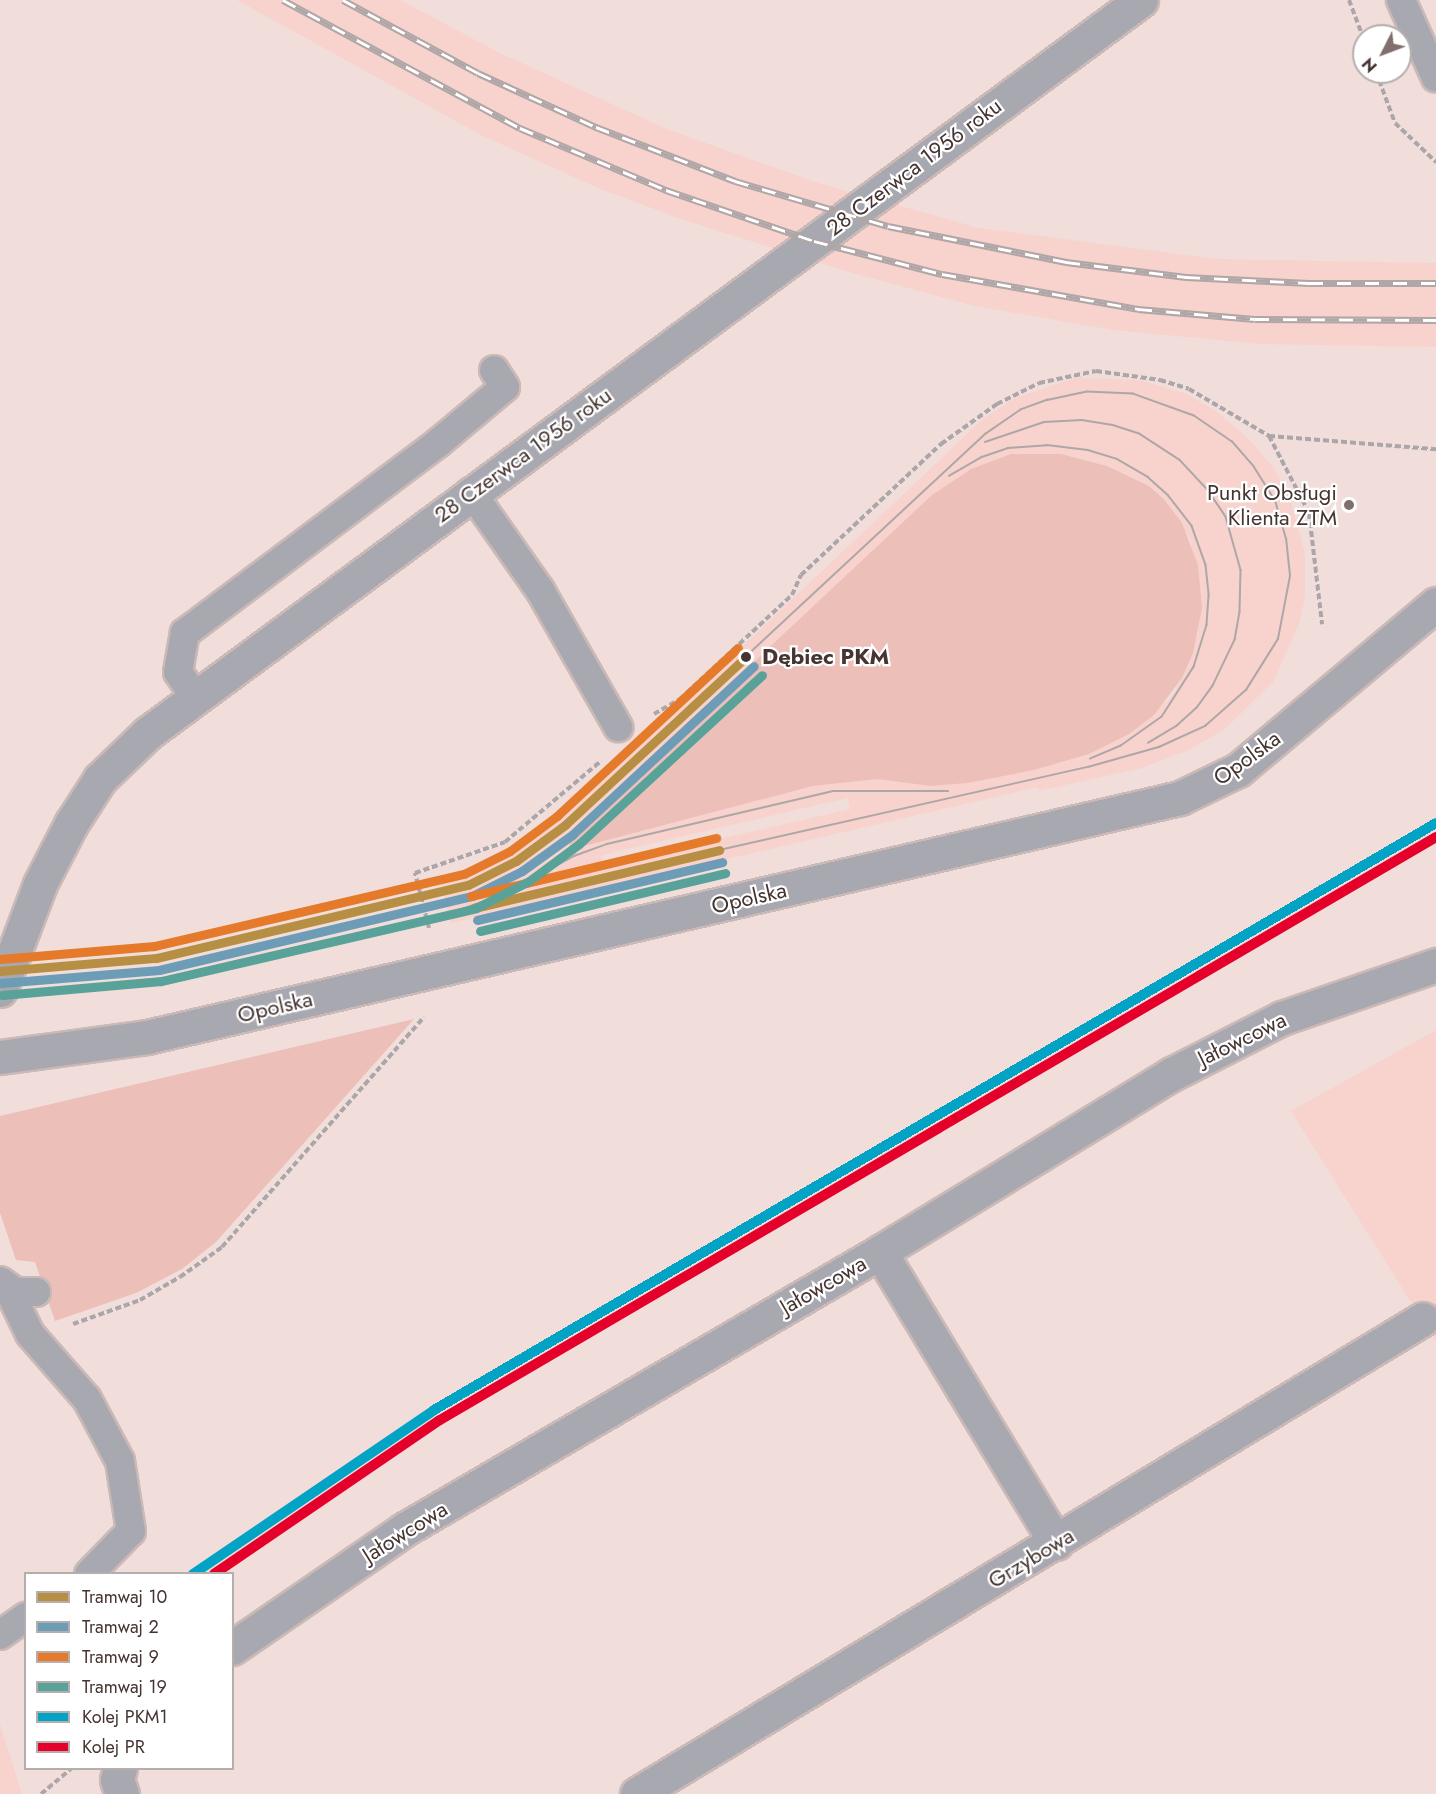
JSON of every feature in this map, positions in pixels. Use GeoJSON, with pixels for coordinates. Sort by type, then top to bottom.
{"type":"FeatureCollection","features":[{"type":"Feature","properties":{"kind":"street","name":"28 Czerwca 1956 roku"},"geometry":{"type":"LineString","coordinates":[[0,990],[40,884],[87,799],[117,761],[195,697],[1141,0]]}},
{"type":"Feature","properties":{"kind":"street","name":"Opolska"},"geometry":{"type":"LineString","coordinates":[[0,1057],[147,1037],[1180,798],[1246,764],[1436,604]]}},
{"type":"Feature","properties":{"kind":"street","name":"Jałowcowa"},"geometry":{"type":"LineString","coordinates":[[234,1647],[405,1529],[880,1252],[1172,1074],[1282,1018],[1436,965]]}},
{"type":"Feature","properties":{"kind":"street"},"geometry":{"type":"LineString","coordinates":[[880,1252],[1056,1543]]}},
{"type":"Feature","properties":{"kind":"street","name":"Grzybowa"},"geometry":{"type":"LineString","coordinates":[[637,1794],[1056,1543],[1423,1319]]}},
{"type":"Feature","properties":{"kind":"lane"},"geometry":{"type":"LineString","coordinates":[[1401,0],[1431,47],[1436,78]]}},
{"type":"Feature","properties":{"kind":"lane"},"geometry":{"type":"LineString","coordinates":[[195,697],[178,672],[185,633],[438,443],[505,387],[494,370]]}},
{"type":"Feature","properties":{"kind":"lane"},"geometry":{"type":"LineString","coordinates":[[471,492],[540,590],[622,732]]}},
{"type":"Feature","properties":{"kind":"lane"},"geometry":{"type":"LineString","coordinates":[[15,1287],[30,1334],[87,1399],[120,1461],[131,1531],[91,1572]]}},
{"type":"Feature","properties":{"kind":"lane"},"geometry":{"type":"LineString","coordinates":[[0,1635],[24,1618]]}},
{"type":"Feature","properties":{"kind":"path"},"geometry":{"type":"LineString","coordinates":[[1349,0],[1358,24]]}},
{"type":"Feature","properties":{"kind":"path"},"geometry":{"type":"LineString","coordinates":[[1380,84],[1395,123],[1436,162]]}},
{"type":"Feature","properties":{"kind":"path"},"geometry":{"type":"LineString","coordinates":[[432,939],[415,873],[505,842],[622,732],[680,699],[792,595],[801,575],[941,444],[997,405],[1039,383],[1096,371],[1160,380],[1189,389],[1269,436],[1436,449]]}},
{"type":"Feature","properties":{"kind":"path"},"geometry":{"type":"LineString","coordinates":[[1269,436],[1309,513],[1322,624]]}},
{"type":"Feature","properties":{"kind":"path"},"geometry":{"type":"LineString","coordinates":[[30,1334],[43,1334],[140,1300],[180,1278],[222,1246],[401,1045],[425,1016],[424,1008]]}},
{"type":"Feature","properties":{"kind":"path"},"geometry":{"type":"LineString","coordinates":[[41,1794],[70,1770]]}},
{"type":"Feature","properties":{"kind":"shaded area"},"geometry":{"type":"Polygon","coordinates":[[[237,0],[400,0],[502,54],[669,130],[818,183],[979,228],[1217,259],[1436,263],[1436,347],[1260,344],[1114,330],[979,307],[852,273],[681,219],[598,188],[481,135],[237,0]]]}},
{"type":"Feature","properties":{"kind":"shaded area"},"geometry":{"type":"Polygon","coordinates":[[[1075,378],[1140,380],[1187,394],[1217,412],[1248,438],[1272,466],[1289,496],[1305,553],[1305,597],[1299,624],[1273,682],[1225,729],[1189,750],[1142,768],[1039,791],[1038,787],[451,923],[441,883],[485,864],[565,814],[983,419],[1015,398],[1075,378]],[[1061,454],[573,848],[813,786],[878,779],[930,786],[968,783],[1034,770],[1089,754],[1170,699],[1182,678],[1198,632],[1191,541],[1165,499],[1149,486],[1107,466],[1061,454]],[[848,798],[614,852],[601,856],[603,866],[850,809],[848,798]]]}},
{"type":"Feature","properties":{"kind":"shaded area"},"geometry":{"type":"Polygon","coordinates":[[[1011,454],[1061,454],[1107,466],[1149,486],[1164,499],[1182,523],[1198,565],[1202,608],[1193,653],[1182,678],[1154,715],[1129,734],[1089,754],[1034,770],[968,783],[930,786],[878,779],[813,786],[573,849],[565,839],[932,495],[971,469],[1011,454]]]}},
{"type":"Feature","properties":{"kind":"shaded area"},"geometry":{"type":"Polygon","coordinates":[[[414,1019],[216,1242],[182,1269],[136,1293],[55,1321],[35,1262],[16,1260],[0,1213],[0,1116],[414,1019]]]}},
{"type":"Feature","properties":{"kind":"shaded area"},"geometry":{"type":"Polygon","coordinates":[[[1436,1030],[1436,1342],[1291,1111],[1436,1030]]]}},
{"type":"Feature","properties":{"kind":"shaded area"},"geometry":{"type":"Polygon","coordinates":[[[0,1724],[22,1794],[0,1794],[0,1724]]]}},
{"type":"Feature","properties":{"kind":"tram line"},"geometry":{"type":"LineString","coordinates":[[719,850],[1088,767],[1159,747],[1205,726],[1246,690],[1278,639],[1290,576],[1286,539],[1275,501],[1254,467],[1232,442],[1194,416],[1133,394],[1087,392],[1048,400],[1021,410],[986,434],[746,657]]}},
{"type":"Feature","properties":{"kind":"tram line"},"geometry":{"type":"LineString","coordinates":[[985,442],[1044,422],[1082,420],[1113,425],[1140,434],[1180,460],[1208,490],[1226,517],[1241,570],[1240,612],[1235,640],[1213,686],[1197,708],[1177,726],[1149,743]]}},
{"type":"Feature","properties":{"kind":"tram line"},"geometry":{"type":"LineString","coordinates":[[949,476],[982,457],[1008,448],[1047,445],[1088,450],[1117,459],[1148,477],[1168,495],[1192,526],[1206,565],[1209,596],[1207,625],[1194,667],[1162,717],[1121,746],[1091,759]]}},
{"type":"Feature","properties":{"kind":"tram line","name":"9"},"geometry":{"type":"LineString","coordinates":[[0,959],[154,946],[464,874],[510,851],[557,816],[738,648]]}},
{"type":"Feature","properties":{"kind":"tram line","name":"10"},"geometry":{"type":"LineString","coordinates":[[0,971],[156,958],[468,885],[516,861],[565,825],[746,657]]}},
{"type":"Feature","properties":{"kind":"tram line","name":"2"},"geometry":{"type":"LineString","coordinates":[[1,983],[159,970],[472,896],[522,871],[572,835],[754,666]]}},
{"type":"Feature","properties":{"kind":"tram line","name":"19"},"geometry":{"type":"LineString","coordinates":[[2,995],[161,981],[476,908],[529,881],[579,844],[762,675]]}},
{"type":"Feature","properties":{"kind":"tram line"},"geometry":{"type":"LineString","coordinates":[[451,913],[504,894],[574,856],[607,844],[833,791],[948,791]]}},
{"type":"Feature","properties":{"kind":"tram line","name":"9"},"geometry":{"type":"LineString","coordinates":[[471,896],[716,838]]}},
{"type":"Feature","properties":{"kind":"tram line","name":"10"},"geometry":{"type":"LineString","coordinates":[[474,908],[719,850]]}},
{"type":"Feature","properties":{"kind":"tram line","name":"2"},"geometry":{"type":"LineString","coordinates":[[477,920],[722,862]]}},
{"type":"Feature","properties":{"kind":"tram line","name":"19"},"geometry":{"type":"LineString","coordinates":[[480,931],[725,873]]}},
{"type":"Feature","properties":{"kind":"railway"},"geometry":{"type":"LineString","coordinates":[[283,0],[520,128],[666,190],[814,241],[942,274],[1138,309],[1255,319],[1436,320]]}},
{"type":"Feature","properties":{"kind":"railway"},"geometry":{"type":"LineString","coordinates":[[343,0],[478,73],[596,127],[735,181],[888,226],[1066,262],[1186,277],[1309,283],[1436,283]]}},
{"type":"Feature","properties":{"kind":"rail line","name":"PKM1"},"geometry":{"type":"LineString","coordinates":[[196,1572],[434,1410],[1436,823]]}},
{"type":"Feature","properties":{"kind":"rail line","name":"PR"},"geometry":{"type":"LineString","coordinates":[[217,1572],[440,1420],[1436,837]]}},
{"type":"Feature","properties":{"kind":"place","name":"Punkt Obsługi Klienta ZTM"},"geometry":{"type":"Point","coordinates":[1349,505]}},
{"type":"Feature","properties":{"kind":"place","name":"Dębiec PKM"},"geometry":{"type":"Point","coordinates":[746,657]}}]}
